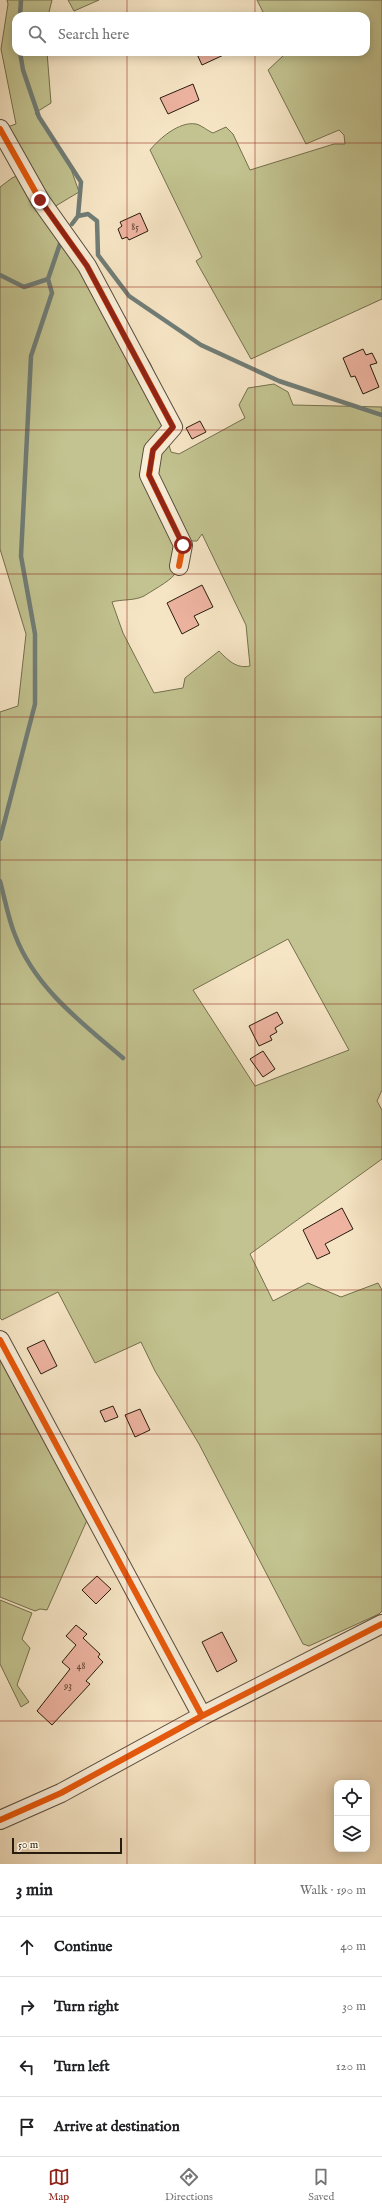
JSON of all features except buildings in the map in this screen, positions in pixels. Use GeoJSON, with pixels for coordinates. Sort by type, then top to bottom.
{"type":"FeatureCollection","features":[{"type":"Feature","properties":{"kind":"street"},"geometry":{"type":"LineString","coordinates":[[0,129],[40,200],[87,266],[173,427],[153,450],[149,475],[183,545],[179,566]]}},
{"type":"Feature","properties":{"kind":"street"},"geometry":{"type":"LineString","coordinates":[[0,1340],[202,1716]]}},
{"type":"Feature","properties":{"kind":"street"},"geometry":{"type":"LineString","coordinates":[[0,1820],[61,1793],[202,1716],[382,1624]]}},
{"type":"Feature","properties":{"kind":"green space"},"geometry":{"type":"Polygon","coordinates":[[[7,0],[52,0],[49,12],[12,12],[12,56],[47,56],[51,103],[35,113],[70,166],[79,192],[49,210],[101,285],[150,363],[176,419],[151,444],[146,454],[146,467],[150,482],[178,548],[179,562],[172,577],[144,596],[136,599],[112,602],[123,633],[154,693],[183,688],[185,678],[219,651],[236,665],[245,667],[250,666],[246,625],[202,534],[197,541],[184,541],[157,475],[156,461],[161,449],[169,445],[171,452],[179,454],[245,418],[239,405],[248,388],[274,384],[288,392],[293,405],[382,407],[382,1090],[377,1101],[382,1110],[382,1159],[250,1254],[273,1301],[308,1283],[341,1297],[378,1283],[382,1290],[382,1611],[379,1614],[309,1646],[303,1644],[199,1444],[155,1371],[141,1342],[95,1363],[58,1292],[2,1320],[0,1318],[0,712],[18,706],[26,634],[0,549],[0,187],[12,178],[28,171],[7,127],[16,124],[1,49],[8,4],[7,0]],[[288,939],[193,990],[255,1086],[349,1050],[288,939]]]}},
{"type":"Feature","properties":{"kind":"green space"},"geometry":{"type":"Polygon","coordinates":[[[68,0],[99,0],[74,11],[68,0]]]}},
{"type":"Feature","properties":{"kind":"green space"},"geometry":{"type":"Polygon","coordinates":[[[257,0],[382,0],[382,299],[251,359],[196,261],[202,257],[150,150],[176,128],[190,124],[196,124],[213,133],[226,127],[233,134],[250,170],[334,144],[345,144],[344,135],[339,130],[306,144],[268,70],[283,56],[370,56],[370,12],[263,12],[257,0]]]}},
{"type":"Feature","properties":{"kind":"green space"},"geometry":{"type":"Polygon","coordinates":[[[0,1352],[88,1518],[47,1610],[40,1609],[35,1611],[0,1597],[0,1352]]]}},
{"type":"Feature","properties":{"kind":"green space"},"geometry":{"type":"Polygon","coordinates":[[[0,1600],[32,1613],[22,1639],[30,1648],[17,1685],[29,1702],[21,1707],[0,1664],[0,1600]]]}},
{"type":"Feature","properties":{"kind":"waterway"},"geometry":{"type":"LineString","coordinates":[[20,12],[21,0]]}},
{"type":"Feature","properties":{"kind":"waterway"},"geometry":{"type":"LineString","coordinates":[[21,56],[23,70],[39,117],[81,182],[78,216],[72,224]]}},
{"type":"Feature","properties":{"kind":"waterway"},"geometry":{"type":"LineString","coordinates":[[78,216],[88,214],[97,221],[98,255],[129,296],[201,345],[279,381],[382,415]]}},
{"type":"Feature","properties":{"kind":"waterway"},"geometry":{"type":"LineString","coordinates":[[0,839],[35,704],[35,634],[21,556],[31,356],[52,293],[48,279],[62,238]]}},
{"type":"Feature","properties":{"kind":"waterway"},"geometry":{"type":"LineString","coordinates":[[0,275],[24,287],[48,279]]}},
{"type":"Feature","properties":{"kind":"waterway"},"geometry":{"type":"LineString","coordinates":[[0,881],[8,915],[15,935],[35,972],[47,988],[76,1018],[123,1058]]}},
{"type":"Feature","properties":{"kind":"cycle path"},"geometry":{"type":"LineString","coordinates":[[0,129],[40,200],[87,266],[173,427],[153,450],[149,475],[183,545],[179,566]]}},
{"type":"Feature","properties":{"kind":"cycle path"},"geometry":{"type":"LineString","coordinates":[[0,1340],[202,1716]]}},
{"type":"Feature","properties":{"kind":"cycle path"},"geometry":{"type":"LineString","coordinates":[[0,1820],[61,1793],[202,1716],[382,1624]]}},
{"type":"Feature","properties":{"kind":"route"},"geometry":{"type":"LineString","coordinates":[[40,200],[87,266],[173,427],[153,450],[149,475],[183,545]]}}]}
